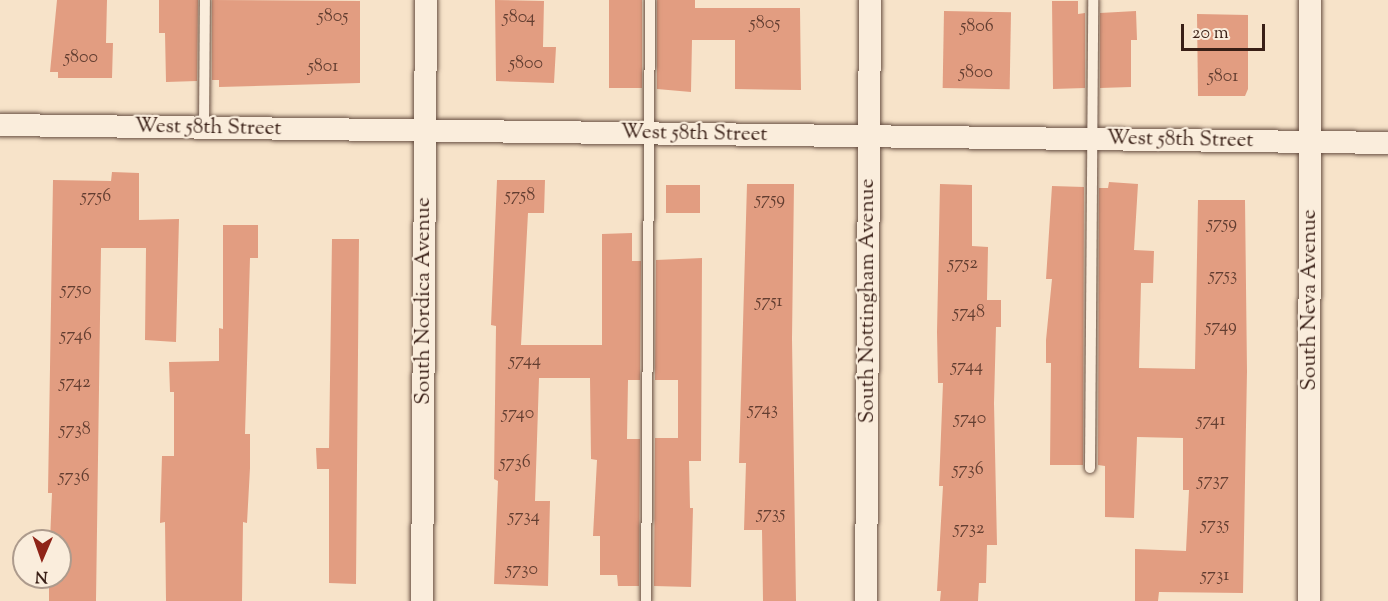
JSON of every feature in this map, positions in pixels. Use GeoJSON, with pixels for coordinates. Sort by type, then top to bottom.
{"type":"FeatureCollection","features":[{"type":"Feature","properties":{"kind":"street","name":"South Nordica Avenue"},"geometry":{"type":"LineString","coordinates":[[422,601],[426,0]]}},
{"type":"Feature","properties":{"kind":"street","name":"South Nottingham Avenue"},"geometry":{"type":"LineString","coordinates":[[866,601],[870,0]]}},
{"type":"Feature","properties":{"kind":"street","name":"South Neva Avenue"},"geometry":{"type":"LineString","coordinates":[[1309,601],[1310,0]]}},
{"type":"Feature","properties":{"kind":"street","name":"West 58th Street"},"geometry":{"type":"LineString","coordinates":[[0,125],[1388,143]]}},
{"type":"Feature","properties":{"kind":"lane"},"geometry":{"type":"LineString","coordinates":[[204,128],[205,0]]}},
{"type":"Feature","properties":{"kind":"lane"},"geometry":{"type":"LineString","coordinates":[[646,601],[650,0]]}},
{"type":"Feature","properties":{"kind":"lane"},"geometry":{"type":"LineString","coordinates":[[1090,468],[1093,0]]}},
{"type":"Feature","properties":{"kind":"building"},"geometry":{"type":"Polygon","coordinates":[[[57,0],[107,0],[106,43],[113,43],[112,78],[58,78],[58,72],[50,72],[57,0]]]}},
{"type":"Feature","properties":{"kind":"building"},"geometry":{"type":"Polygon","coordinates":[[[159,0],[198,0],[197,81],[166,82],[165,33],[159,33],[159,0]]]}},
{"type":"Feature","properties":{"kind":"building"},"geometry":{"type":"Polygon","coordinates":[[[212,0],[360,1],[360,83],[219,87],[219,80],[212,80],[212,0]]]}},
{"type":"Feature","properties":{"kind":"building"},"geometry":{"type":"Polygon","coordinates":[[[495,0],[544,1],[543,47],[556,47],[554,83],[496,81],[495,0]]]}},
{"type":"Feature","properties":{"kind":"building"},"geometry":{"type":"Polygon","coordinates":[[[609,0],[642,0],[642,88],[609,88],[609,0]]]}},
{"type":"Feature","properties":{"kind":"building"},"geometry":{"type":"Polygon","coordinates":[[[657,0],[695,0],[695,8],[800,8],[801,90],[735,89],[735,40],[692,40],[691,92],[657,89],[657,0]]]}},
{"type":"Feature","properties":{"kind":"building"},"geometry":{"type":"Polygon","coordinates":[[[1052,1],[1078,1],[1078,14],[1085,13],[1085,88],[1053,89],[1052,1]]]}},
{"type":"Feature","properties":{"kind":"building"},"geometry":{"type":"Polygon","coordinates":[[[944,11],[1011,12],[1010,89],[943,88],[944,11]]]}},
{"type":"Feature","properties":{"kind":"building"},"geometry":{"type":"Polygon","coordinates":[[[1136,11],[1137,40],[1131,40],[1131,87],[1100,88],[1100,13],[1136,11]]]}},
{"type":"Feature","properties":{"kind":"building"},"geometry":{"type":"Polygon","coordinates":[[[1197,14],[1248,15],[1248,89],[1245,96],[1198,96],[1197,14]]]}},
{"type":"Feature","properties":{"kind":"building"},"geometry":{"type":"Polygon","coordinates":[[[112,172],[139,173],[139,220],[179,219],[176,342],[145,340],[146,248],[101,248],[96,601],[49,601],[49,589],[72,589],[72,529],[50,529],[52,493],[48,493],[53,180],[111,181],[112,172]]]}},
{"type":"Feature","properties":{"kind":"building"},"geometry":{"type":"Polygon","coordinates":[[[497,180],[545,180],[544,213],[528,213],[521,345],[602,345],[602,234],[632,233],[632,261],[641,261],[640,380],[628,380],[627,439],[640,439],[639,586],[618,586],[617,575],[600,575],[600,536],[593,536],[597,460],[591,459],[590,378],[539,378],[535,501],[550,501],[548,586],[494,584],[498,481],[494,479],[496,326],[491,325],[497,180]]]}},
{"type":"Feature","properties":{"kind":"building"},"geometry":{"type":"Polygon","coordinates":[[[1109,182],[1138,184],[1134,250],[1154,251],[1153,283],[1141,283],[1139,368],[1195,369],[1198,200],[1245,200],[1247,371],[1243,593],[1159,592],[1158,601],[1135,601],[1135,549],[1186,551],[1189,490],[1183,490],[1183,438],[1137,437],[1134,518],[1105,517],[1105,466],[1098,465],[1099,188],[1108,188],[1109,182]]]}},
{"type":"Feature","properties":{"kind":"building"},"geometry":{"type":"Polygon","coordinates":[[[747,184],[794,184],[792,339],[796,601],[763,601],[762,530],[744,530],[746,463],[739,463],[747,184]]]}},
{"type":"Feature","properties":{"kind":"building"},"geometry":{"type":"Polygon","coordinates":[[[940,184],[972,185],[972,246],[988,247],[987,300],[1001,300],[1001,327],[996,327],[994,403],[997,545],[987,545],[986,583],[979,583],[978,601],[940,601],[941,591],[937,591],[943,486],[939,486],[943,383],[938,383],[937,332],[940,184]]]}},
{"type":"Feature","properties":{"kind":"building"},"geometry":{"type":"Polygon","coordinates":[[[666,185],[700,185],[700,213],[666,213],[666,185]]]}},
{"type":"Feature","properties":{"kind":"building"},"geometry":{"type":"Polygon","coordinates":[[[1052,186],[1084,187],[1083,465],[1050,465],[1051,363],[1046,363],[1046,340],[1052,279],[1046,279],[1052,186]]]}},
{"type":"Feature","properties":{"kind":"building"},"geometry":{"type":"Polygon","coordinates":[[[223,225],[258,225],[258,258],[250,258],[245,434],[250,434],[250,468],[247,523],[243,522],[242,601],[166,601],[165,522],[160,523],[162,456],[174,456],[174,392],[170,392],[169,362],[219,361],[219,328],[223,329],[223,225]]]}},
{"type":"Feature","properties":{"kind":"building"},"geometry":{"type":"Polygon","coordinates":[[[332,239],[359,239],[356,584],[329,583],[329,469],[317,469],[316,448],[329,448],[332,239]]]}},
{"type":"Feature","properties":{"kind":"building"},"geometry":{"type":"Polygon","coordinates":[[[702,258],[701,461],[689,461],[690,508],[693,508],[691,587],[654,586],[655,438],[678,438],[678,380],[655,380],[656,260],[702,258]]]}}]}
